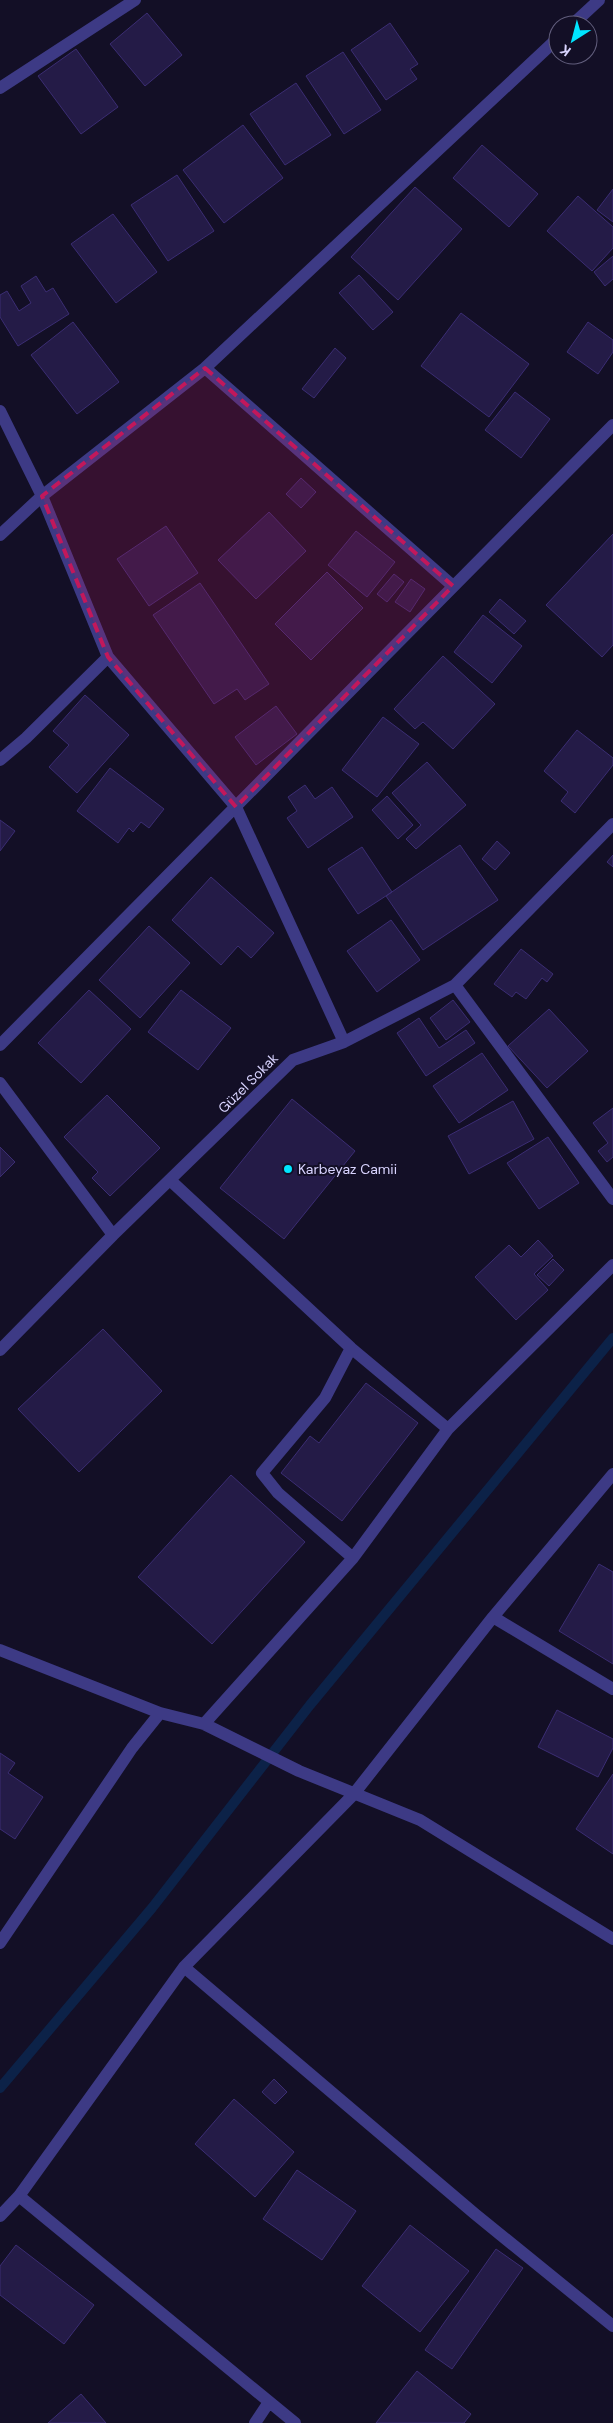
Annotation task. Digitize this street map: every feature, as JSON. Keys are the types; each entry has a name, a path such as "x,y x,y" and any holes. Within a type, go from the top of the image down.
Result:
{"street":[{"path":"0,88 135,0"},
{"path":"583,15 599,0"},
{"path":"0,535 42,496 205,368 548,47"},
{"path":"205,368 453,586"},
{"path":"0,410 42,496 108,657 236,807 344,1042"},
{"path":"0,1045 613,425"},
{"path":"0,760 26,738 108,657"},
{"name":"Güzel Sokak","path":"0,1350 113,1235 293,1060 344,1042 455,985 613,824"},
{"path":"455,985 613,1199"},
{"path":"0,1083 113,1235"},
{"path":"170,1181 351,1348 448,1429"},
{"path":"204,1724 353,1558 448,1429 613,1265"},
{"path":"351,1348 325,1398 262,1472 278,1493 353,1558"},
{"path":"0,2216 19,2196 184,1967 353,1795 493,1618 613,1474"},
{"path":"493,1618 613,1689"},
{"path":"0,1650 160,1713 204,1724 299,1771 353,1795 420,1820 613,1939"},
{"path":"0,1943 132,1748 160,1713"},
{"path":"184,1967 468,2208 613,2326"},
{"path":"19,2196 295,2423"},
{"path":"255,2423 269,2402"}],"highlighted area":[{"path":"205,368 453,586 236,807 108,657 42,496"}],"building":[{"path":"147,13 182,55 145,86 110,44"},
{"path":"390,23 418,64 410,69 417,79 386,100 351,50"},
{"path":"76,49 118,107 81,134 38,76"},
{"path":"343,52 381,110 344,134 306,76"},
{"path":"296,83 331,135 285,165 250,114"},
{"path":"243,125 283,178 224,223 183,170"},
{"path":"482,145 538,194 509,227 453,178"},
{"path":"177,175 214,231 168,261 131,205"},
{"path":"415,187 462,229 398,300 351,257"},
{"path":"613,189 613,222 597,210"},
{"path":"578,196 613,227 613,248 592,271 547,231"},
{"path":"113,214 157,272 116,303 71,244"},
{"path":"613,256 613,279 605,286 594,272"},
{"path":"359,275 393,312 373,330 339,293"},
{"path":"36,276 46,292 53,288 69,314 18,346 0,317 0,295 7,291 19,311 31,303 21,286"},
{"path":"461,313 529,364 489,417 421,366"},
{"path":"73,322 119,382 77,414 31,355"},
{"path":"588,322 613,340 613,352 598,374 567,352"},
{"path":"335,348 346,358 314,398 302,389"},
{"path":"515,392 550,419 521,458 485,430"},
{"path":"301,478 316,492 301,508 286,494"},
{"path":"269,512 306,551 256,599 218,560"},
{"path":"166,526 198,573 149,606 117,559"},
{"path":"356,531 395,562 367,597 328,565"},
{"path":"613,534 613,645 602,657 546,605"},
{"path":"327,572 363,608 311,660 275,624"},
{"path":"394,574 404,582 387,602 377,594"},
{"path":"411,579 425,589 410,612 395,602"},
{"path":"200,583 269,684 245,700 237,689 214,704 153,615"},
{"path":"500,599 526,621 514,634 489,612"},
{"path":"483,615 522,646 492,683 454,652"},
{"path":"443,656 495,704 453,749 423,722 415,729 394,709"},
{"path":"85,695 129,735 77,793 49,767 69,745 53,731"},
{"path":"276,706 297,734 256,765 235,737"},
{"path":"383,717 419,744 377,797 342,770"},
{"path":"577,730 613,758 613,765 575,813 561,801 568,792 544,771"},
{"path":"427,762 466,805 416,849 406,839 421,825 392,793"},
{"path":"110,768 164,809 149,828 141,822 133,832 129,828 118,843 77,811"},
{"path":"305,785 315,799 332,787 353,817 308,848 287,818 297,811 288,797"},
{"path":"387,796 413,825 398,839 372,810"},
{"path":"0,820 15,831 0,851"},
{"path":"497,841 510,853 495,870 482,859"},
{"path":"460,845 498,900 423,950 386,896"},
{"path":"362,847 392,892 358,914 328,869"},
{"path":"613,855 613,867 607,862"},
{"path":"211,877 274,933 251,958 238,946 221,965 172,920"},
{"path":"391,920 420,960 377,992 347,951"},
{"path":"149,926 190,963 140,1018 99,980"},
{"path":"521,949 553,974 547,982 542,978 526,999 516,992 512,997 494,984"},
{"path":"89,990 131,1029 81,1083 38,1043"},
{"path":"181,990 231,1028 198,1070 148,1032"},
{"path":"453,1000 470,1022 446,1040 430,1018"},
{"path":"549,1009 588,1051 547,1088 508,1046"},
{"path":"419,1018 439,1048 466,1030 475,1043 426,1076 397,1033"},
{"path":"482,1053 508,1090 459,1123 433,1086"},
{"path":"107,1095 160,1148 110,1196 92,1178 98,1172 64,1137"},
{"name":"Karbeyaz Camii","path":"292,1099 355,1151 284,1239 220,1188"},
{"path":"513,1101 534,1139 469,1174 448,1136"},
{"path":"613,1108 613,1157 607,1162 598,1151 608,1143 593,1123"},
{"path":"548,1137 579,1183 539,1209 507,1163"},
{"path":"0,1147 15,1162 0,1177"},
{"path":"538,1240 553,1256 534,1274 548,1290 516,1320 475,1277 509,1245 521,1257"},
{"path":"553,1259 564,1270 549,1286 537,1275"},
{"path":"103,1329 162,1391 79,1472 18,1409"},
{"path":"366,1383 418,1423 342,1521 281,1473 310,1436 319,1443"},
{"path":"231,1475 305,1542 212,1644 138,1577"},
{"path":"599,1564 613,1572 613,1664 559,1631"},
{"path":"557,1710 613,1739 613,1748 598,1777 538,1747"},
{"path":"0,1753 15,1763 8,1773 43,1797 15,1839 0,1829"},
{"path":"613,1774 613,1854 576,1829"},
{"path":"274,2079 287,2092 275,2104 262,2092"},
{"path":"234,2099 294,2152 255,2197 195,2144"},
{"path":"297,2170 356,2211 322,2260 263,2219"},
{"path":"410,2225 469,2271 420,2332 362,2286"},
{"path":"16,2245 94,2305 64,2344 0,2295 0,2266"},
{"path":"496,2249 523,2268 452,2369 425,2350"},
{"path":"417,2371 471,2414 464,2423 376,2423"},
{"path":"81,2394 106,2423 48,2423"}],"waterway":[{"path":"0,2088 152,1908 310,1705 613,1338"}],"place":[{"name":"Karbeyaz Camii","path":"288,1169"}]}
